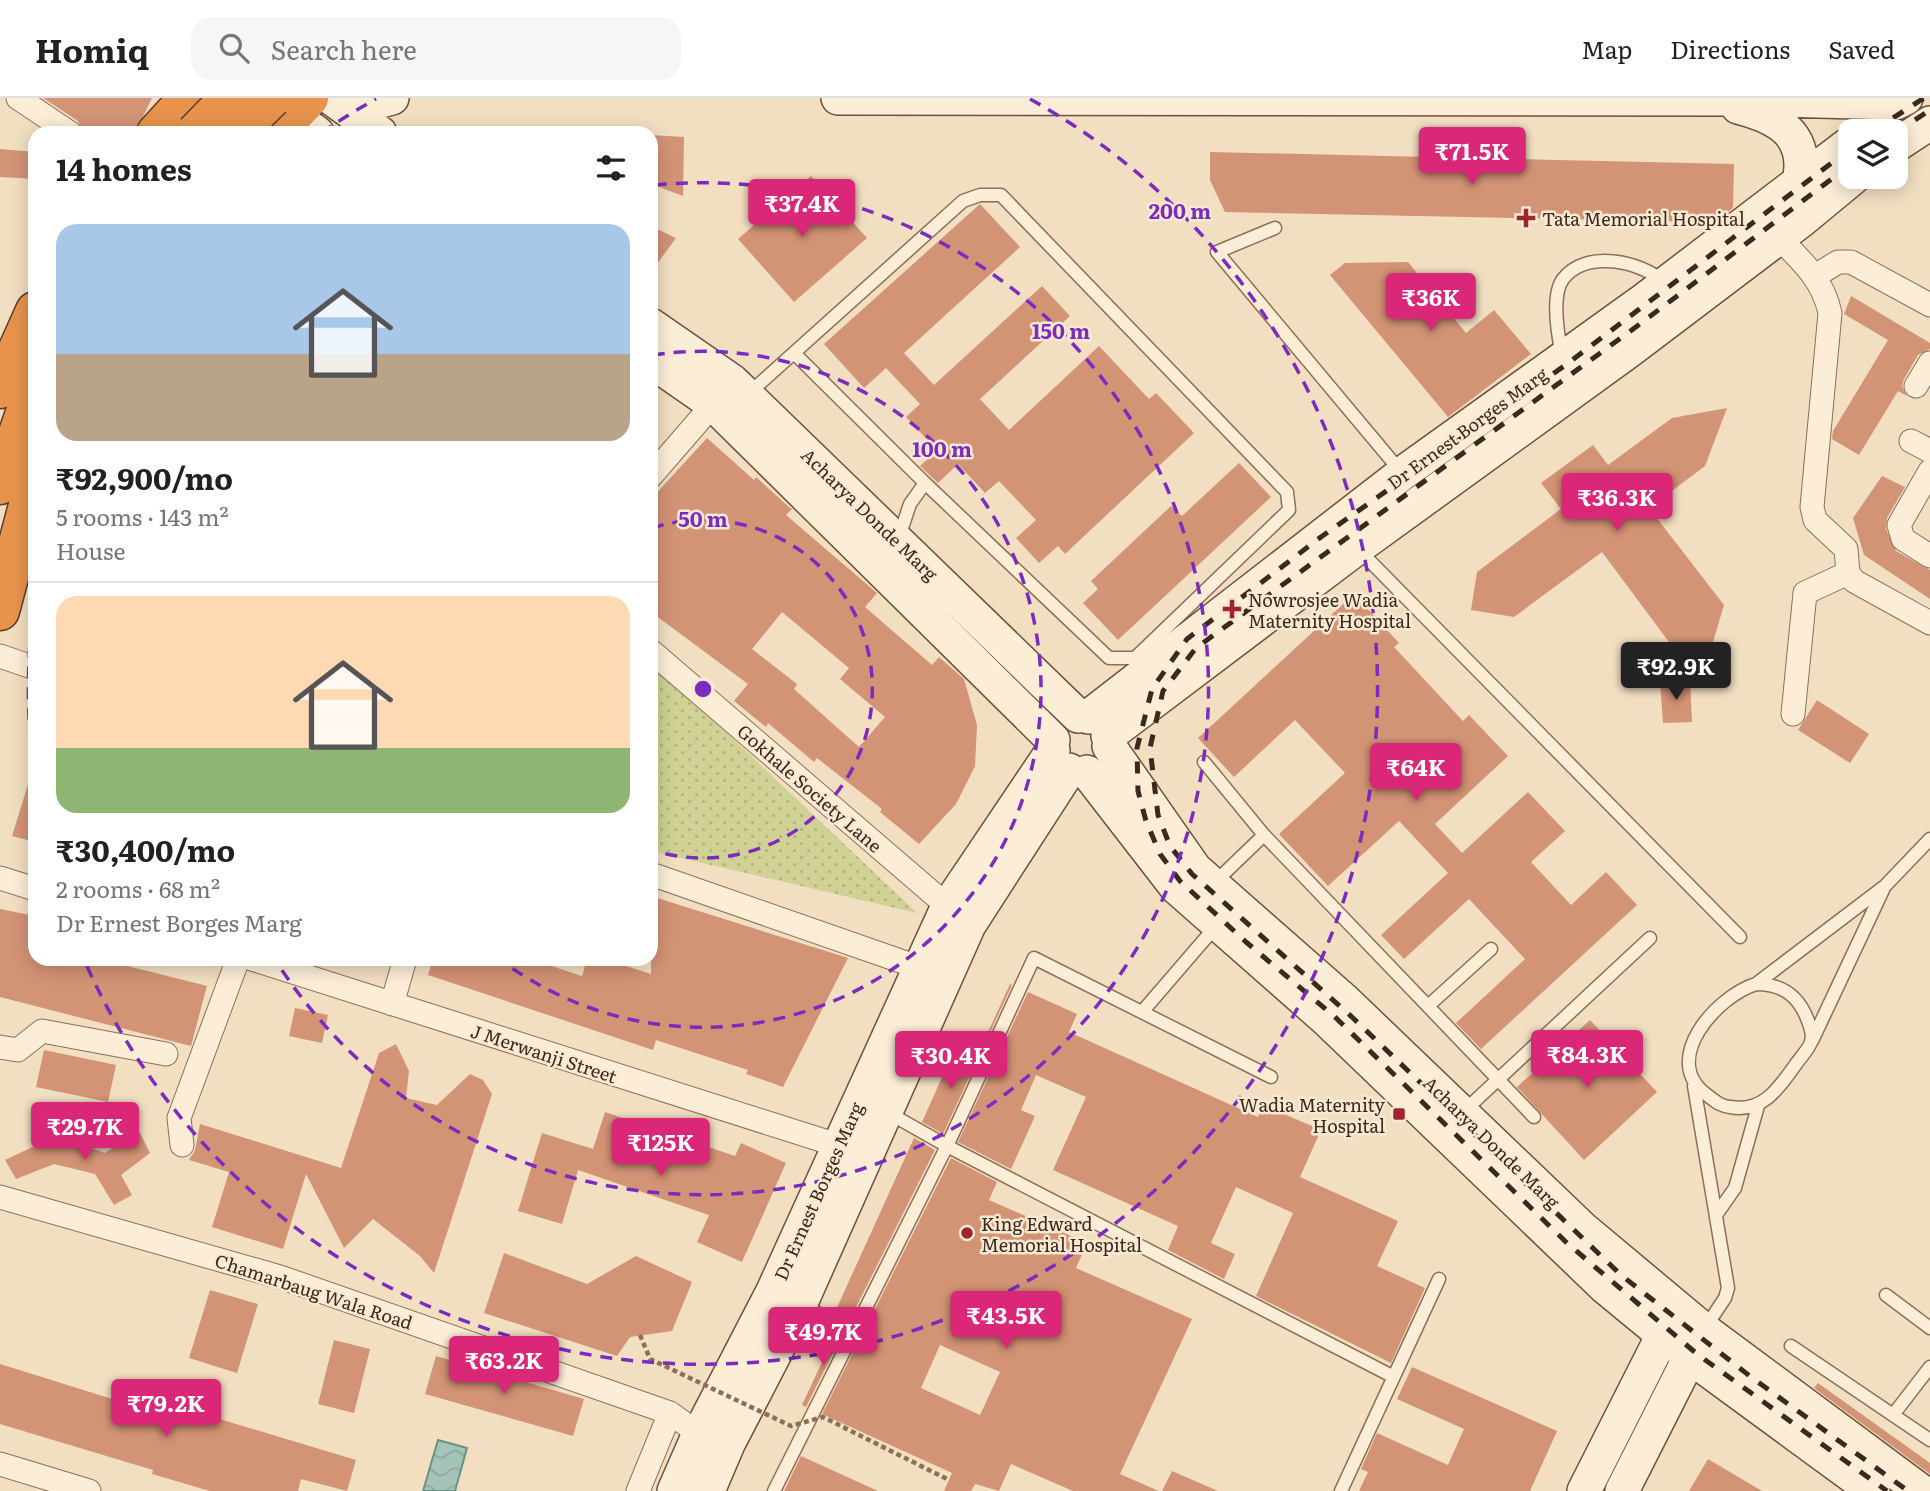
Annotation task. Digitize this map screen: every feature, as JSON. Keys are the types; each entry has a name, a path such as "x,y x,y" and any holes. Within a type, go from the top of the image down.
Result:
{"highway":[{"path":"162,126 188,98"},
{"path":"195,98 227,126"},
{"path":"202,126 229,98"},
{"path":"254,126 289,113"},
{"path":"0,389 28,327"},
{"path":"0,485 28,404"},
{"path":"0,612 24,564 28,533"}],"main road":[{"path":"340,104 392,98"},
{"path":"838,98 1689,98 1901,101 1914,133"},
{"path":"1708,99 1748,109 1789,129 1800,159 1791,229"},
{"path":"1797,99 1833,125 1838,134"},
{"name":"Dr Ernest Borges Marg","path":"1885,119 1901,101"},
{"path":"340,104 370,126"},
{"name":"Dr Ernest Borges Marg","path":"1096,729 1403,473 1797,186 1838,164"},
{"name":"Dr Ernest Borges Marg","path":"1096,729 1357,548 1791,229 1838,173"},
{"name":"Acharya Donde Marg","path":"658,331 898,541 1096,729 1194,880 1218,924 1379,1052 1462,1113 1582,1228 1670,1322 1697,1344 1863,1472 1921,1487"},
{"name":"Acharya Donde Marg","path":"658,363 731,394 1065,758 1379,1052 1594,1278 1670,1322"},
{"path":"1466,428 1486,454"},
{"path":"1061,724 1096,729 1103,763 1065,758 1061,724"},
{"name":"Dr Ernest Borges Marg","path":"674,1491 714,1439 787,1298 881,1100 959,916 1065,758"},
{"name":"Dr Ernest Borges Marg","path":"787,1298 837,1145 881,1100"},
{"path":"1584,1491 1670,1322"},
{"path":"1622,1491 1697,1344"},
{"name":"Dr Ernest Borges Marg","path":"708,1491 714,1439"}],"street":[{"path":"18,98 60,126"},
{"path":"1791,229 1826,295 1830,313 1812,508 1815,520 1846,549 1848,573 1854,581 1930,623"},
{"path":"1815,276 1838,262 1851,262 1930,305"},
{"path":"1916,386 1930,363"},
{"path":"658,469 731,394"},
{"path":"1930,471 1899,525 1903,539 1930,556"},
{"path":"1793,714 1805,593 1848,573"},
{"path":"0,656 28,666"},
{"name":"Gokhale Society Lane","path":"658,657 959,916"},
{"path":"658,876 933,972"},
{"path":"0,878 28,887"},
{"path":"182,1145 179,1118 235,966"},
{"name":"J Merwanji Street","path":"274,966 837,1145"},
{"path":"392,1004 403,966"},
{"path":"0,1047 18,1050 42,1031 166,1054"},
{"name":"Chamarbaug Wala Road","path":"0,1197 281,1277 670,1413 714,1439"},
{"path":"638,1491 670,1413"},
{"path":"0,1464 39,1483 89,1491"}],"lane":[{"path":"731,394 794,353 963,201 980,195 1001,195 1287,492 1289,510 1135,658 1109,658 925,483 794,353"},
{"path":"1275,228 1217,252 1403,473"},
{"path":"1563,358 1557,306 1562,280 1576,267 1598,262 1627,263 1666,284"},
{"path":"898,541 910,504 925,483"},
{"path":"1357,548 1740,937"},
{"path":"1204,762 1264,835 1534,1116"},
{"path":"1194,880 1264,835"},
{"path":"1756,984 1885,886 1930,839"},
{"path":"1694,1086 1721,1106 1744,1110 1758,1106 1775,1093 1811,1041 1885,886"},
{"path":"1142,1012 1218,924"},
{"path":"1462,1113 1650,938"},
{"path":"1428,1006 1491,949"},
{"path":"774,1491 947,1146 1034,958 1272,1077"},
{"path":"1697,1344 1725,1298 1728,1288 1694,1086 1687,1065 1694,1038 1744,988 1756,984 1770,984 1798,999 1810,1028 1811,1041"},
{"path":"881,1100 947,1146 1392,1376"},
{"path":"1716,1215 1735,1188 1758,1106"},
{"path":"1341,1491 1439,1279"},
{"path":"1886,1295 1930,1328"},
{"path":"787,1298 854,1331"},
{"path":"1791,1346 1930,1440"},
{"path":"1893,1415 1930,1367"}],"path":[{"path":"640,1335 650,1359 791,1426 823,1417 949,1480"}],"green space":[{"path":"658,668 917,913 658,853"}],"water":[{"path":"438,1440 467,1448 455,1491 423,1491"}],"building":[{"path":"43,98 152,98 138,126 80,126 78,121"},
{"path":"658,135 684,137 683,196 658,187"},
{"path":"0,149 28,151 28,179 0,177"},
{"path":"1210,152 1734,164 1733,208 1715,222 1225,212 1210,180"},
{"path":"811,176 867,238 794,302 738,239"},
{"path":"980,204 1020,247 904,353 934,385 1042,286 1070,316 980,399 1009,430 1099,346 1149,399 1156,393 1194,433 1065,554 1058,546 1039,563 1016,538 1036,520 999,481 985,493 958,464 938,483 920,466 937,450 906,417 920,404 886,368 864,388 824,344"},
{"path":"658,229 676,238 658,262"},
{"path":"1408,262 1466,333 1494,310 1531,354 1448,417 1330,275 1345,263"},
{"path":"1851,296 1930,343 1930,349 1918,355 1904,379 1902,386 1907,396 1898,391 1859,455 1832,439 1833,431 1888,340 1844,314"},
{"path":"1727,408 1705,466 1649,508 1724,605 1713,642 1669,642 1602,552 1514,617 1471,610 1477,572 1561,509 1541,483 1593,445 1608,465 1672,418"},
{"path":"707,438 754,480 756,477 792,509 786,515 877,593 865,607 932,665 939,657 964,679 977,725 975,766 956,804 919,844 880,812 882,809 817,758 814,762 768,723 766,727 734,701 748,684 658,617 658,491","holes":["782,612 849,668 840,679 885,717 859,747 794,689 797,684 752,649"]},
{"path":"1239,463 1271,497 1118,640 1083,603 1098,589 1091,581 1171,506 1182,516"},
{"path":"1882,476 1905,487 1887,518 1886,529 1896,551 1930,570 1930,599 1864,555 1853,518"},
{"path":"1354,594 1399,643 1394,647 1463,721 1469,715 1508,756 1435,824 1462,853 1528,792 1565,831 1531,862 1571,905 1606,872 1637,905 1481,1049 1456,1023 1525,959 1469,899 1404,959 1381,935 1448,873 1399,821 1328,886 1279,834 1345,773 1295,720 1234,777 1198,738"},
{"path":"1690,680 1692,722 1663,723 1660,682"},
{"path":"1817,700 1869,734 1850,763 1798,730"},
{"path":"28,785 28,840 12,836"},
{"path":"658,898 848,958 783,1087 746,1074 748,1070 656,1040 653,1050 428,975 431,966 551,966 582,976 585,966 626,966 651,974 651,966 658,966"},
{"path":"0,909 28,915 28,966 128,966 207,986 191,1046 0,997"},
{"path":"1010,984 1012,985 943,1134 922,1122 948,1064 969,1074"},
{"path":"1028,992 1077,1014 1069,1032 1258,1117 1263,1105 1321,1130 1300,1177 1398,1221 1377,1266 1425,1288 1391,1363 1256,1296 1293,1213 1236,1187 1211,1243 1235,1254 1224,1279 1168,1250 1178,1226 1053,1170 1086,1097 1036,1075 1021,1110 1035,1116 1011,1169 958,1142"},
{"path":"295,1008 328,1015 322,1043 289,1036"},
{"path":"1590,1020 1657,1092 1584,1160 1517,1087"},
{"path":"396,1044 409,1071 406,1098 437,1105 470,1074 483,1080 492,1094 434,1273 420,1256 373,1219 344,1248 306,1174 283,1249 212,1227 229,1172 189,1160 195,1150 200,1124 341,1168 379,1053"},
{"path":"44,1050 116,1065 108,1102 36,1087"},
{"path":"605,1112 735,1156 741,1143 786,1163 742,1262 697,1242 709,1215 578,1170 562,1224 518,1211 542,1133 593,1149"},
{"path":"139,1131 150,1153 121,1175 132,1195 114,1205 95,1174 54,1164 16,1179 5,1160 41,1143 68,1140 105,1153"},
{"path":"914,1138 935,1150 850,1319 835,1312"},
{"path":"951,1158 997,1182 989,1200 1087,1243 1076,1268 1192,1319 1120,1474 1159,1491 1073,1491 1011,1464 999,1491 975,1484 971,1491 944,1491 952,1473 822,1414","holes":["940,1345 1000,1372 980,1415 921,1388"]},
{"path":"504,1253 587,1284 636,1256 692,1282 672,1331 630,1337 617,1356 484,1313"},
{"path":"210,1290 258,1304 237,1373 189,1358"},
{"path":"836,1332 842,1335 806,1407 802,1405"},
{"path":"334,1340 370,1349 354,1413 318,1404"},
{"path":"436,1356 584,1399 573,1436 425,1394"},
{"path":"0,1364 170,1417 173,1405 356,1460 347,1491 301,1479 298,1491 210,1491 152,1474 153,1470 0,1424"},
{"path":"1412,1367 1557,1431 1530,1491 1359,1491 1368,1472 1361,1469 1377,1433 1448,1465 1464,1429 1397,1399"},
{"path":"1818,1383 1930,1463 1930,1474 1814,1388"},
{"path":"801,1456 878,1491 784,1491"},
{"path":"1708,1459 1762,1491 1689,1491"},
{"path":"1172,1471 1218,1491 1162,1491"}],"railway":[{"path":"1892,119 1924,98"},
{"path":"1908,124 1930,110"},
{"path":"1838,158 1567,364 1321,537 1187,639 1152,689 1137,748 1138,791 1146,821 1160,854 1180,881 1246,942 1335,1017 1567,1243 1697,1354 1887,1491"},
{"path":"1838,174 1640,324 1196,648 1163,691 1150,748 1158,815 1170,846 1192,874 1353,1018 1621,1275 1751,1377 1908,1491"}],"place":[{"name":"Tata Memorial Hospital","path":"1526,218"},
{"name":"Nowrosjee Wadia Maternity Hospital","path":"1232,609"},
{"name":"Wadia Maternity Hospital","path":"1399,1114"},
{"name":"King Edward Memorial Hospital","path":"967,1233"}]}
